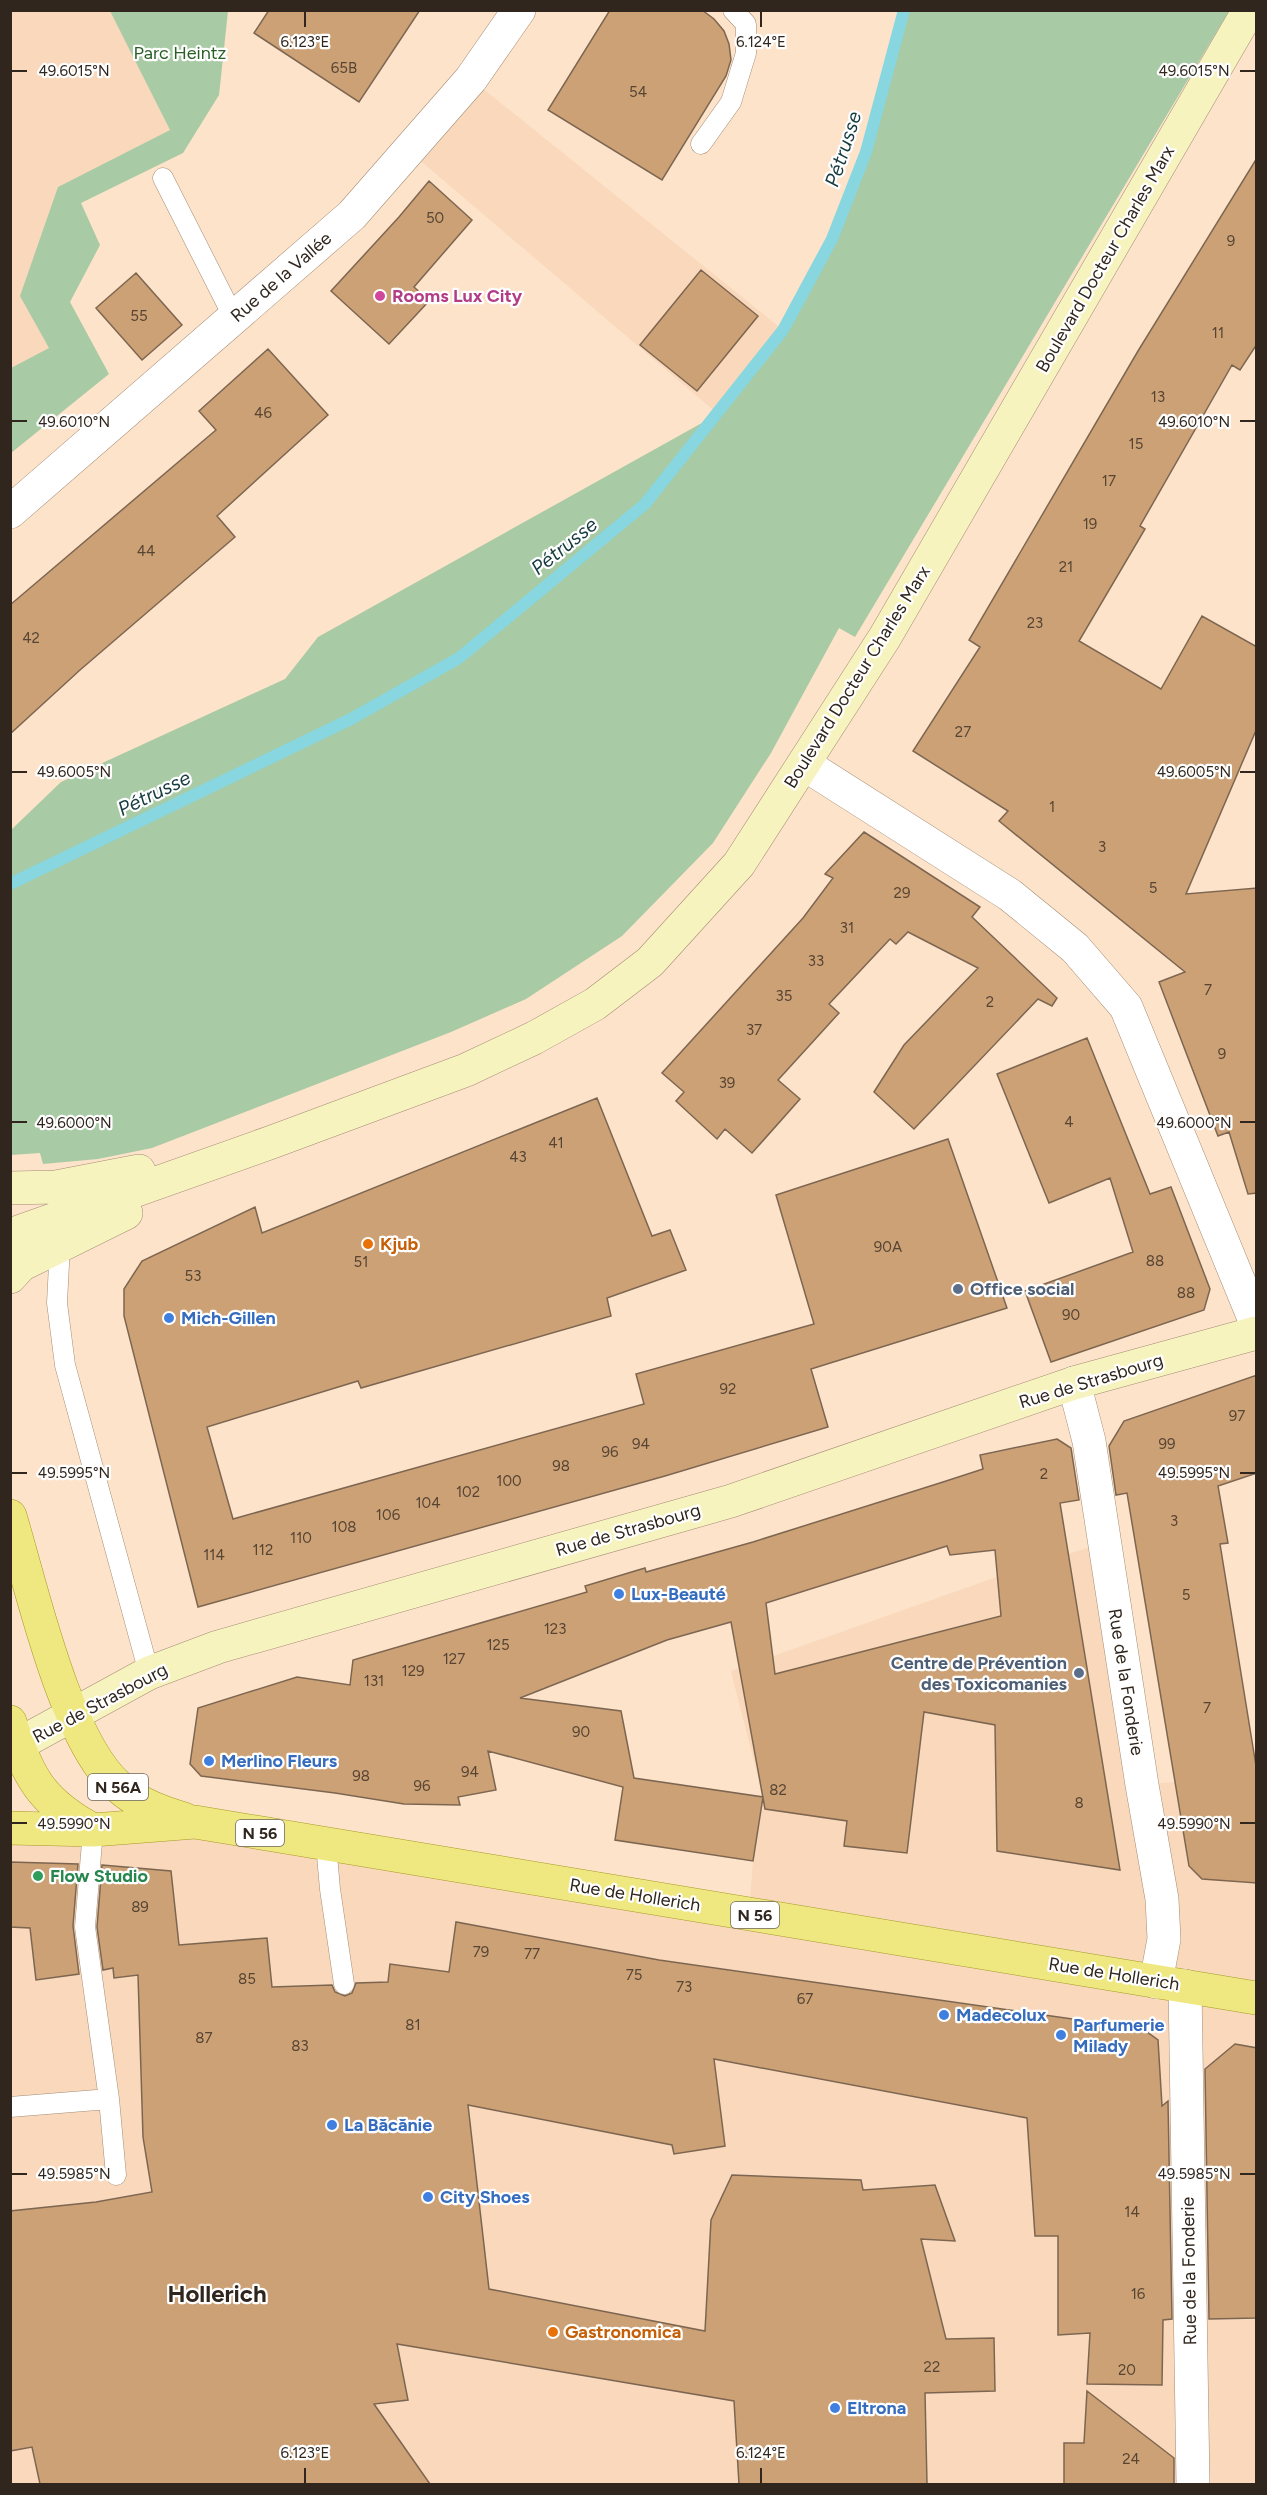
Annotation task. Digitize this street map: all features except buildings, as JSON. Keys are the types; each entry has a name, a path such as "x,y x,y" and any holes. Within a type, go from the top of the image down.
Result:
{"main road":[{"name":"Boulevard Docteur Charles Marx","path":"10,1235 466,1070 534,1038 595,1004 650,962 739,864 885,637 1250,10"},
{"name":"Boulevard Docteur Charles Marx","path":"10,1188 56,1187 94,1181 272,1142"},
{"name":"Boulevard Docteur Charles Marx","path":"10,1277 21,1265 272,1142"},
{"name":"Rue de Strasbourg","path":"13,1739 74,1715 149,1673 218,1647 731,1501 1074,1383 1257,1333"},
{"name":"N 56A","path":"10,1516 54,1663 91,1754 118,1787 154,1810 195,1822"},
{"name":"N 56A","path":"13,1739 29,1773 45,1797 67,1816 93,1830"},
{"name":"Rue de Hollerich","path":"10,1828 93,1830 195,1822 1257,1998"}],"street":[{"name":"Rue de la Vallée","path":"10,512 352,215 471,79 519,10"},
{"path":"804,764 1010,895 1075,948 1126,1007 1257,1323"},
{"name":"Rue de la Fonderie","path":"1074,1383 1089,1441 1142,1785 1162,1899 1164,1939 1171,1984 1193,2484"}],"lane":[{"path":"701,144 731,102 746,53 746,24 733,10"},
{"path":"163,177 234,318"},
{"path":"60,1245 57,1303 65,1365 149,1673"},
{"path":"93,1830 85,1927 117,2175"},
{"path":"326,1844 344,1984"},
{"path":"10,2107 109,2099"}],"shaded area":[{"path":"11,11 110,11 170,130 58,187 50,348 11,368"},
{"path":"471,79 783,330 718,414 409,151"},
{"path":"1108,1542 1142,1785 1256,1774 1256,2484 11,2484 11,1828 175,1824 749,1913 753,1861 763,1797 731,1671 1031,1565"}],"green space":[{"name":"Parc Heintz","path":"110,11 228,11 219,95 183,153 81,203 100,245 70,302 109,374 11,453 11,368 49,348 20,296 58,187 170,130"},
{"path":"904,11 1229,11 855,637 839,628 771,753 713,843 622,936 526,999 451,1032 152,1148 98,1159 43,1164 40,1153 11,1155 11,830 61,782 285,679 318,637 718,414 783,330 832,239 866,152"}],"waterway":[{"name":"Pétrusse","path":"10,884 351,719 459,658 645,504 783,330 832,239 866,152 904,10"}],"place":[{"name":"Rooms Lux City","path":"380,296"},
{"name":"Kjub","path":"368,1244"},
{"name":"Office social","path":"958,1289"},
{"name":"Mich-Gillen","path":"169,1318"},
{"name":"Lux-Beauté","path":"619,1594"},
{"name":"Centre de Prévention des Toxicomanies","path":"1079,1673"},
{"name":"Merlino Fleurs","path":"209,1761"},
{"name":"Flow Studio","path":"38,1876"},
{"name":"Madecolux","path":"944,2015"},
{"name":"Parfumerie Milady","path":"1061,2035"},
{"name":"La Băcănie","path":"332,2125"},
{"name":"City Shoes","path":"428,2197"},
{"name":"Gastronomica","path":"553,2332"},
{"name":"Eltrona","path":"835,2408"}],"district":[{"name":"Hollerich","path":"217,2293"}]}
